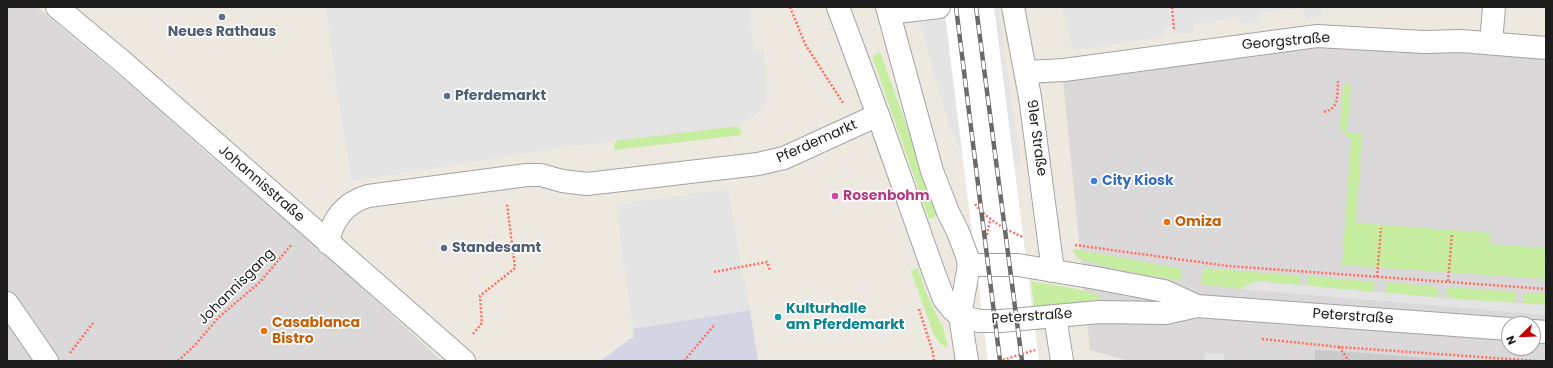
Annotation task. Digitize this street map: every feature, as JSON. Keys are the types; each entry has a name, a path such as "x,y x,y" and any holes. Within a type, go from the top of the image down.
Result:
{"street":[{"name":"Johannisstraße","path":"57,7 123,62 460,358"},
{"path":"838,7 936,279 944,299 960,316"},
{"path":"939,7 888,10 932,171 967,256 969,265 960,316 967,361"},
{"name":"91er Straße","path":"1013,7 1030,97 1052,271"},
{"path":"1491,43 1494,7"},
{"name":"Georgstraße","path":"1026,72 1064,70 1317,36 1424,42 1461,41 1546,48"},
{"name":"Pferdemarkt","path":"328,243 332,228 339,214 352,202 375,194 504,177 533,175 587,184 758,164 784,158 878,115"},
{"name":"Peterstraße","path":"969,265 1018,265 1164,291 1197,306"},
{"path":"7,303 47,361"},
{"name":"Peterstraße","path":"960,316 979,320 1001,321 1099,312 1166,312 1197,306 1501,328"},
{"path":"1055,316 1060,352"}],"path":[{"path":"790,7 805,44 841,99 855,125"},
{"path":"1324,112 1331,110 1336,105 1338,81"},
{"path":"460,358 482,323 480,296 515,268 504,177"},
{"path":"990,220 1006,230 1024,237 1228,266 1546,289"},
{"name":"Johannisgang","path":"178,361 218,318 260,282 307,224"},
{"path":"1377,276 1381,228"},
{"path":"1448,281 1452,234"},
{"path":"714,272 767,262 770,270"},
{"path":"69,355 93,324"},
{"path":"684,361 715,324"},
{"path":"1255,338 1339,347 1537,361"},
{"path":"1339,347 1349,361"},
{"path":"999,361 1060,352"},
{"path":"1462,356 1462,361"}],"shaded area":[{"path":"7,7 37,7 154,105 202,149 305,235 442,361 7,361"},
{"path":"326,7 749,7 754,52 764,50 767,99 759,112 738,126 563,147 352,181 337,89"},
{"path":"915,7 998,7 1021,164 969,171 948,123"},
{"path":"1063,7 1303,7 1258,14 1259,21 1240,24 1239,17 1193,24 1194,32 1172,35 1171,27 1164,28 1165,37 1072,50 1069,30 1066,31"},
{"path":"1303,7 1323,7 1324,15 1306,20"},
{"path":"1317,36 1546,48 1546,361 1129,361 1090,350 1063,80"},
{"path":"728,189 743,279 745,278 750,310 633,329 616,205"},
{"path":"1255,281 1442,298 1546,305 1546,315 1240,289"},
{"path":"750,310 758,361 600,361 630,339 634,338 633,329"},
{"path":"1315,350 1364,353 1465,361 1315,361"},
{"path":"1205,353 1224,354 1224,361 1204,361"}],"green space":[{"path":"880,52 939,215 929,219 872,56"},
{"path":"1343,84 1351,85 1347,133 1362,134 1356,223 1491,233 1490,244 1546,248 1546,279 1342,265 1351,140 1340,128"},
{"path":"738,126 742,135 614,150 614,144 617,140"},
{"path":"1074,249 1182,269 1180,281 1120,270 1079,259 1073,252"},
{"path":"918,268 927,295 944,330 948,348 941,344 934,335 911,271"},
{"path":"1203,268 1301,276 1300,285 1255,281 1240,289 1201,284"},
{"path":"1308,276 1374,282 1374,292 1308,286"},
{"path":"1031,281 1077,289 1098,295 1099,300 1095,303 1056,304 1034,307"},
{"path":"1387,282 1438,287 1437,297 1386,293"},
{"path":"1447,287 1516,292 1515,303 1446,298"},
{"path":"1523,293 1546,294 1546,305 1523,303"}],"pier":[{"path":"944,7 994,7 1039,361 988,361"}],"railway":[{"path":"956,7 1000,361"},
{"path":"976,7 1022,361"}],"place":[{"name":"Neues Rathaus","path":"222,17"},
{"name":"Pferdemarkt","path":"447,96"},
{"name":"City Kiosk","path":"1094,181"},
{"name":"Rosenbohm","path":"835,196"},
{"name":"Omiza","path":"1167,222"},
{"name":"Standesamt","path":"444,248"},
{"name":"Kulturhalle am Pferdemarkt","path":"778,317"},
{"name":"Casablanca Bistro","path":"264,331"}]}
